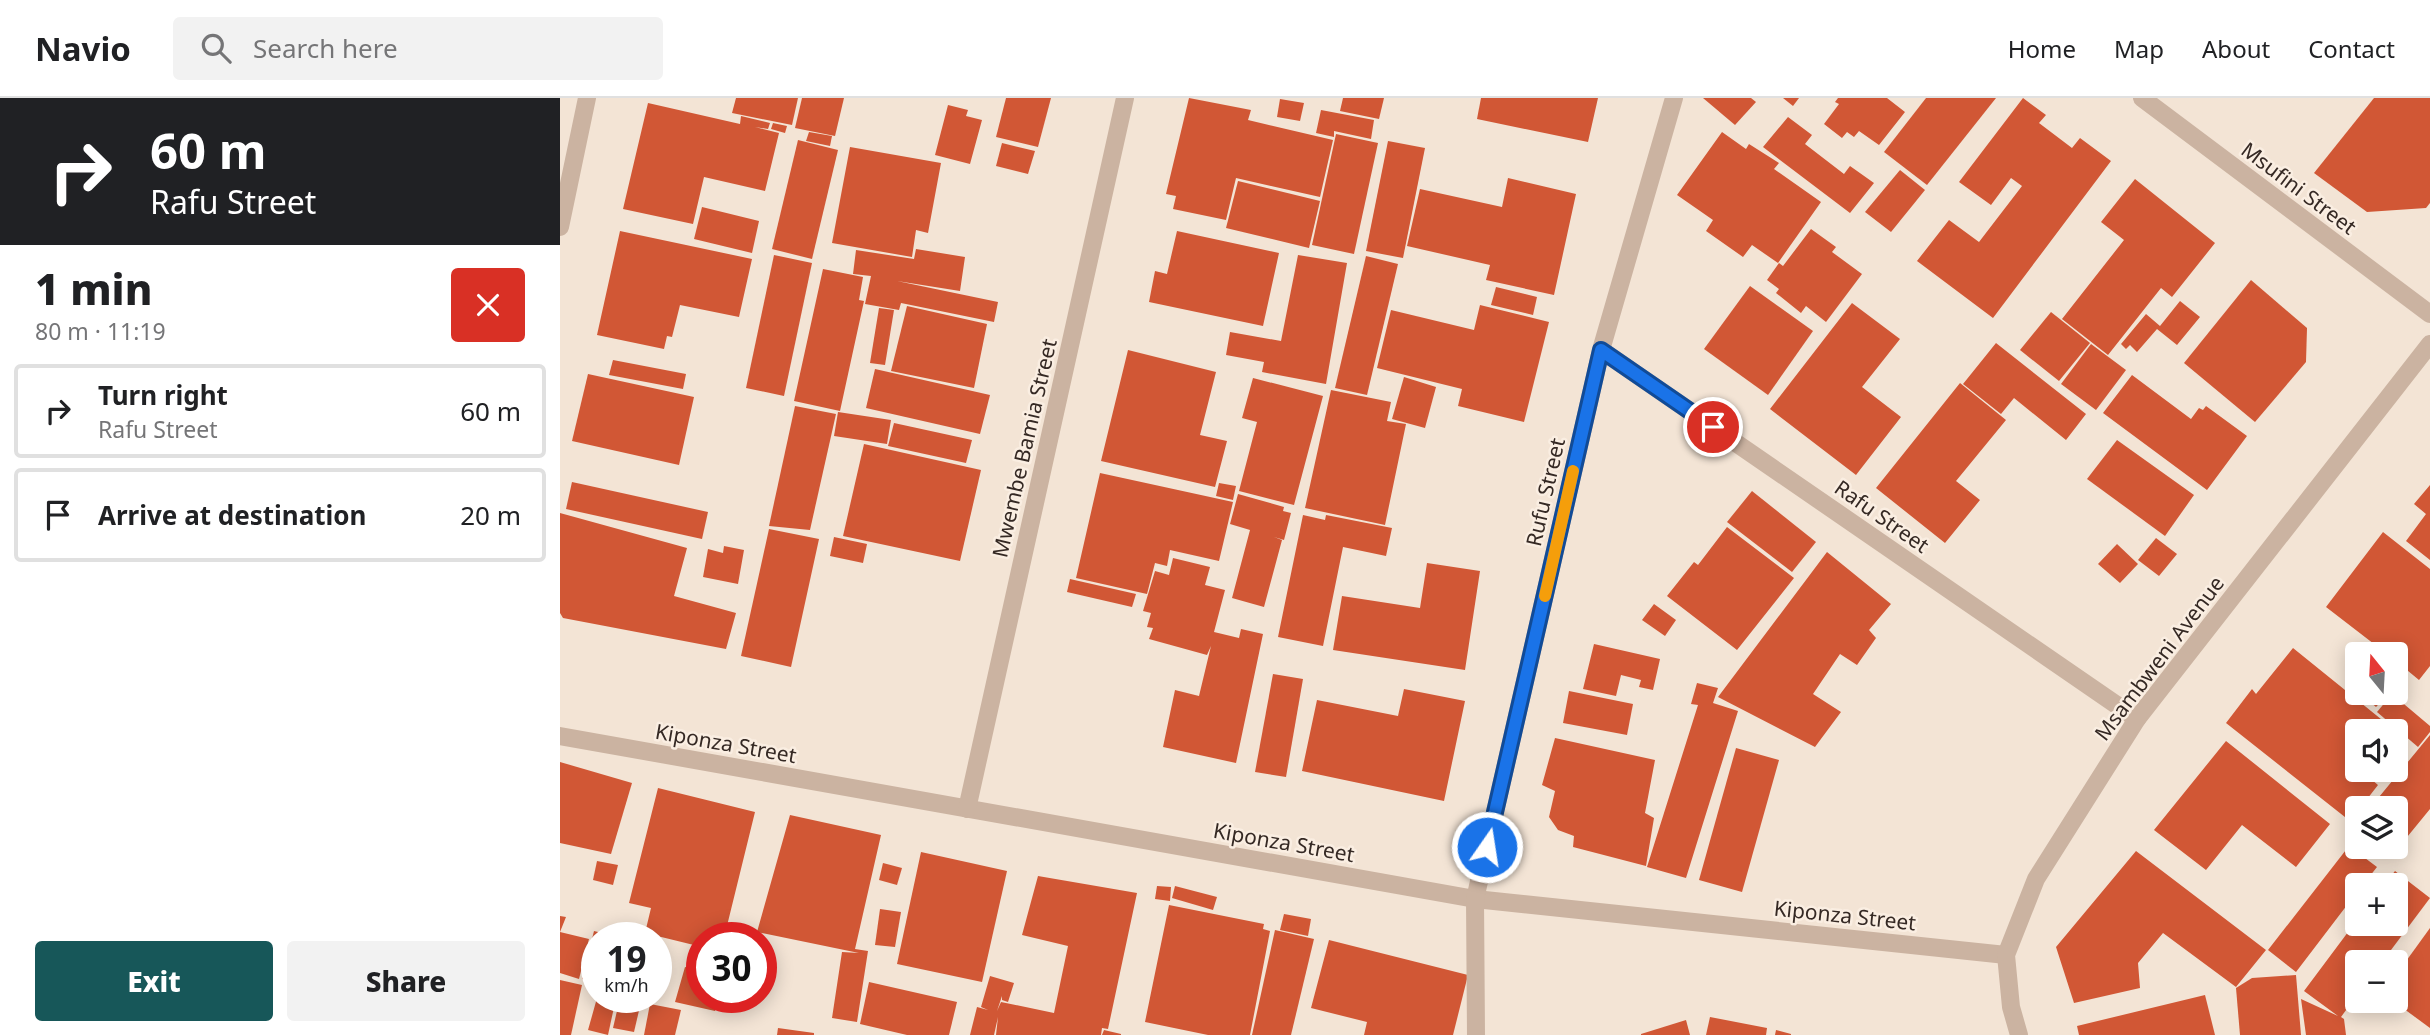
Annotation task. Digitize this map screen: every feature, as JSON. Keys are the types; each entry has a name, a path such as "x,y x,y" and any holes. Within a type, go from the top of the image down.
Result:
{"street":[{"path":"560,227 587,98"},
{"name":"Mwembe Bamia Street","path":"967,808 1125,98"},
{"name":"Rufu Street","path":"1476,1035 1475,899 1601,350 1674,98"},
{"name":"Msufini Street","path":"2142,98 2430,314"},
{"name":"Msambweni Avenue","path":"2019,1035 2011,1007 2006,955 2036,879 2137,719 2430,344"},
{"name":"Rafu Street","path":"1601,350 2137,719"},
{"name":"Kiponza Street","path":"560,736 1475,899 2006,955"}],"building":[{"path":"736,98 798,98 792,125 732,113"},
{"path":"802,98 844,98 835,136 795,128"},
{"path":"1006,98 1051,98 1038,147 996,137"},
{"path":"1189,98 1251,110 1248,120 1333,140 1320,197 1236,178 1226,220 1173,209 1176,196 1166,194"},
{"path":"1343,98 1384,98 1379,119 1340,111"},
{"path":"1481,98 1598,98 1588,142 1477,119"},
{"path":"1703,98 1751,98 1756,102 1735,125"},
{"path":"1783,98 1799,98 1793,106"},
{"path":"1838,98 1887,98 1905,112 1879,145 1859,131 1854,137 1847,132 1842,138 1824,124 1839,104 1835,102"},
{"path":"1926,98 1996,98 1927,185 1884,152"},
{"path":"2023,98 2046,115 2039,123 2072,148 2080,138 2111,161 1993,318 1917,261 1949,220 1979,242 2022,186 2011,178 1991,205 1959,182"},
{"path":"2374,98 2430,98 2430,203 2426,208 2367,212 2314,173"},
{"path":"1280,99 1304,103 1300,121 1277,117"},
{"path":"648,103 740,124 741,116 770,123 768,129 755,127 779,133 765,191 704,177 693,224 623,209"},
{"path":"948,105 968,110 966,116 982,120 970,164 935,155"},
{"path":"1321,110 1374,120 1371,139 1334,131 1334,137 1316,133"},
{"path":"1788,117 1812,135 1805,144 1844,174 1850,166 1874,183 1850,213 1763,147"},
{"path":"773,123 787,126 785,133 771,129"},
{"path":"809,132 832,136 830,146 806,141"},
{"path":"1722,132 1746,149 1749,144 1779,163 1774,169 1821,202 1778,263 1752,245 1743,257 1706,231 1713,220 1677,195"},
{"path":"1336,134 1378,143 1354,254 1312,245"},
{"path":"798,140 838,150 812,259 772,249"},
{"path":"1388,141 1425,148 1403,258 1366,251"},
{"path":"1002,143 1035,151 1028,174 996,166"},
{"path":"850,147 941,163 928,233 916,230 912,257 832,243"},
{"path":"1900,170 1925,190 1891,232 1865,212"},
{"path":"1508,178 1576,194 1554,295 1486,280 1490,265 1407,246 1420,189 1502,207"},
{"path":"2135,179 2215,243 2172,297 2161,288 2108,355 2062,319 2124,240 2101,222"},
{"path":"1238,181 1320,201 1309,248 1226,228"},
{"path":"702,207 759,221 752,253 694,239"},
{"path":"1811,229 1836,247 1832,252 1862,274 1826,322 1806,306 1801,313 1776,293 1779,289 1767,280 1779,263 1783,266"},
{"path":"620,231 752,259 739,317 680,305 672,337 667,336 664,349 597,335"},
{"path":"1177,231 1279,253 1263,326 1149,302 1155,271 1167,274"},
{"path":"916,249 965,257 960,291 897,281 998,302 994,322 901,303 899,310 865,304 871,276 853,274 856,250 914,259"},
{"path":"774,255 812,263 784,396 746,388"},
{"path":"1298,255 1347,263 1326,384 1262,372 1264,362 1226,355 1230,332 1281,341"},
{"path":"1366,256 1398,264 1367,395 1335,388"},
{"path":"823,269 863,277 859,300 864,301 840,411 794,401"},
{"path":"2251,280 2307,328 2306,362 2255,422 2184,363"},
{"path":"1750,286 1813,331 1768,395 1704,349"},
{"path":"1496,287 1537,297 1533,315 1491,305"},
{"path":"2180,301 2200,317 2177,345 2157,329 2137,352 2130,345 2126,349 2121,344 2146,314 2160,326"},
{"path":"1852,303 1900,339 1862,387 1901,417 1856,475 1770,409"},
{"path":"1480,305 1549,322 1524,422 1458,406 1462,389 1377,368 1391,310 1474,330"},
{"path":"907,306 987,324 974,388 891,371"},
{"path":"879,308 894,310 885,365 870,363"},
{"path":"2051,312 2090,343 2059,381 2020,350"},
{"path":"1996,343 2086,414 2066,440 2014,398 2001,414 1963,384"},
{"path":"2091,344 2126,370 2096,410 2061,384"},
{"path":"1128,350 1216,372 1200,435 1227,441 1215,487 1101,461"},
{"path":"613,360 686,374 683,389 609,375"},
{"path":"875,369 990,395 980,434 866,408"},
{"path":"588,374 694,397 679,465 572,441"},
{"path":"2132,375 2191,419 2199,408 2203,410 2206,406 2247,436 2207,490 2103,413"},
{"path":"1404,377 1436,387 1425,428 1392,419"},
{"path":"1253,378 1323,396 1294,505 1239,491 1257,422 1242,418"},
{"path":"1960,383 2006,420 1956,481 1980,500 1945,543 1876,488"},
{"path":"1331,390 1391,402 1387,421 1406,424 1385,525 1305,508"},
{"path":"795,406 836,414 810,530 769,526"},
{"path":"838,412 891,420 887,444 834,436"},
{"path":"894,423 972,440 966,463 888,446"},
{"path":"2117,440 2194,495 2165,536 2087,479"},
{"path":"864,444 981,470 960,561 843,536"},
{"path":"1100,473 1233,502 1219,561 1170,550 1167,566 1155,563 1147,594 1076,578"},
{"path":"572,482 708,512 702,539 566,509"},
{"path":"1219,483 1236,486 1233,500 1216,496"},
{"path":"2430,485 2430,560 2406,541 2426,514 2414,504"},
{"path":"1752,491 1816,542 1792,572 1727,522"},
{"path":"1238,494 1284,507 1283,511 1291,513 1284,540 1274,537 1282,540 1264,607 1232,598 1250,530 1230,524"},
{"path":"560,513 687,548 674,596 736,613 726,649 563,618 560,613"},
{"path":"1303,515 1325,520 1326,515 1392,528 1386,556 1343,547 1323,646 1278,637"},
{"path":"1727,527 1794,578 1737,650 1667,596 1694,562 1698,565"},
{"path":"769,529 819,539 791,667 741,656"},
{"path":"2383,532 2430,569 2430,666 2419,680 2408,671 2408,642 2371,642 2326,607"},
{"path":"834,537 867,544 863,563 830,556"},
{"path":"2156,538 2177,554 2159,576 2138,560"},
{"path":"2117,544 2138,564 2120,583 2098,564"},
{"path":"724,546 744,550 738,584 703,577 708,549 723,553"},
{"path":"1827,552 1891,604 1869,630 1876,638 1857,665 1840,654 1813,694 1841,712 1815,747 1718,697"},
{"path":"1173,558 1210,567 1205,585 1225,590 1214,632 1239,638 1241,629 1263,634 1236,763 1163,747 1175,690 1199,696 1211,646 1207,655 1149,639 1153,628 1147,627 1151,613 1143,611 1155,571 1169,575"},
{"path":"1427,563 1480,571 1465,670 1333,650 1342,596 1420,608"},
{"path":"1070,579 1136,594 1132,607 1067,592"},
{"path":"1654,604 1676,620 1665,636 1642,620"},
{"path":"1594,644 1660,659 1653,690 1639,687 1641,680 1621,675 1616,696 1583,689"},
{"path":"2293,648 2345,690 2345,705 2364,705 2381,719 2345,719 2345,782 2374,782 2378,785 2369,796 2345,796 2345,817 2226,723 2252,689 2256,694"},
{"path":"1273,674 1303,679 1286,777 1255,772"},
{"path":"1697,683 1718,688 1713,703 1738,711 1686,878 1647,867 1698,705 1691,704"},
{"path":"1404,689 1465,701 1444,801 1302,771 1317,700 1398,716"},
{"path":"1569,691 1633,704 1627,735 1563,723"},
{"path":"2383,705 2405,705 2430,726 2430,732 2418,747 2408,738 2408,719 2385,719 2377,712"},
{"path":"2430,735 2430,809 2408,836 2408,796 2380,796 2391,782 2408,782 2408,762"},
{"path":"1555,738 1655,760 1645,813 1654,818 1646,866 1573,847 1574,836 1558,830 1549,817 1555,791 1542,785"},
{"path":"2226,741 2330,824 2296,867 2242,825 2206,870 2154,830"},
{"path":"1736,748 1779,760 1742,892 1699,880"},
{"path":"560,762 632,783 611,854 560,843"},
{"path":"658,788 755,812 728,922 686,922 686,943 672,940 672,922 648,922 651,908 629,903"},
{"path":"790,815 881,835 855,949 868,951 857,1022 832,1018 842,952 859,953 777,936 777,922 760,922"},
{"path":"2136,851 2266,950 2236,987 2163,933 2138,963 2140,988 2074,1003 2056,947"},
{"path":"2345,851 2345,859 2366,859 2377,867 2372,873 2345,873 2345,908 2296,972 2268,950"},
{"path":"921,852 1007,871 982,982 897,964"},
{"path":"597,861 618,865 613,885 593,880"},
{"path":"883,863 902,868 897,885 879,880"},
{"path":"1038,876 1137,893 1108,1029 1102,1028 1101,1035 996,1035 998,1017 994,1035 970,1035 977,1007 988,1010 981,1007 990,976 1014,983 1008,1002 1002,1000 1002,996 997,1011 1001,1002 1054,1013 1068,946 1022,935"},
{"path":"2408,881 2430,898 2408,927"},
{"path":"1157,886 1171,887 1170,901 1155,899"},
{"path":"1175,886 1217,897 1213,910 1172,898"},
{"path":"1169,905 1264,924 1263,929 1270,931 1250,1035 1208,1035 1145,1022"},
{"path":"880,909 901,912 895,947 875,945"},
{"path":"1284,914 1311,919 1308,936 1280,930"},
{"path":"560,916 566,917 560,932"},
{"path":"2430,928 2430,1028 2408,1012 2408,958"},
{"path":"1275,930 1314,939 1291,1035 1252,1035"},
{"path":"560,932 581,937 579,979 560,973"},
{"path":"2345,936 2402,936 2391,950 2345,950 2345,1012 2341,1017 2344,1019 2346,1035 2306,1035 2301,999 2338,1016 2304,991"},
{"path":"1329,940 1468,975 1453,1035 1364,1035 1367,1022 1311,1008"},
{"path":"685,967 686,967 686,1004 675,1002"},
{"path":"2296,975 2301,1035 2240,1035 2236,988 2252,978"},
{"path":"560,980 581,985 581,990 571,1035 560,1035"},
{"path":"869,982 957,1002 949,1035 907,1035 860,1024"},
{"path":"2205,995 2215,1035 2079,1035 2077,1026"},
{"path":"672,1008 681,1010 675,1035 644,1035 648,1013 672,1013"},
{"path":"593,1013 613,1013 608,1035 588,1030"},
{"path":"616,1013 638,1013 634,1032 613,1028"},
{"path":"1710,1017 1767,1028 1766,1035 1706,1035"},
{"path":"1686,1020 1690,1035 1641,1035 1641,1034"},
{"path":"778,1028 814,1033 814,1035 777,1035"},
{"path":"1104,1030 1121,1034 1121,1035 1102,1035"},
{"path":"1776,1030 1791,1034 1791,1035 1775,1035"}],"slow traffic":[{"path":"1545,596 1573,471"}],"route":[{"path":"1487,847 1601,350 1713,427"}]}
